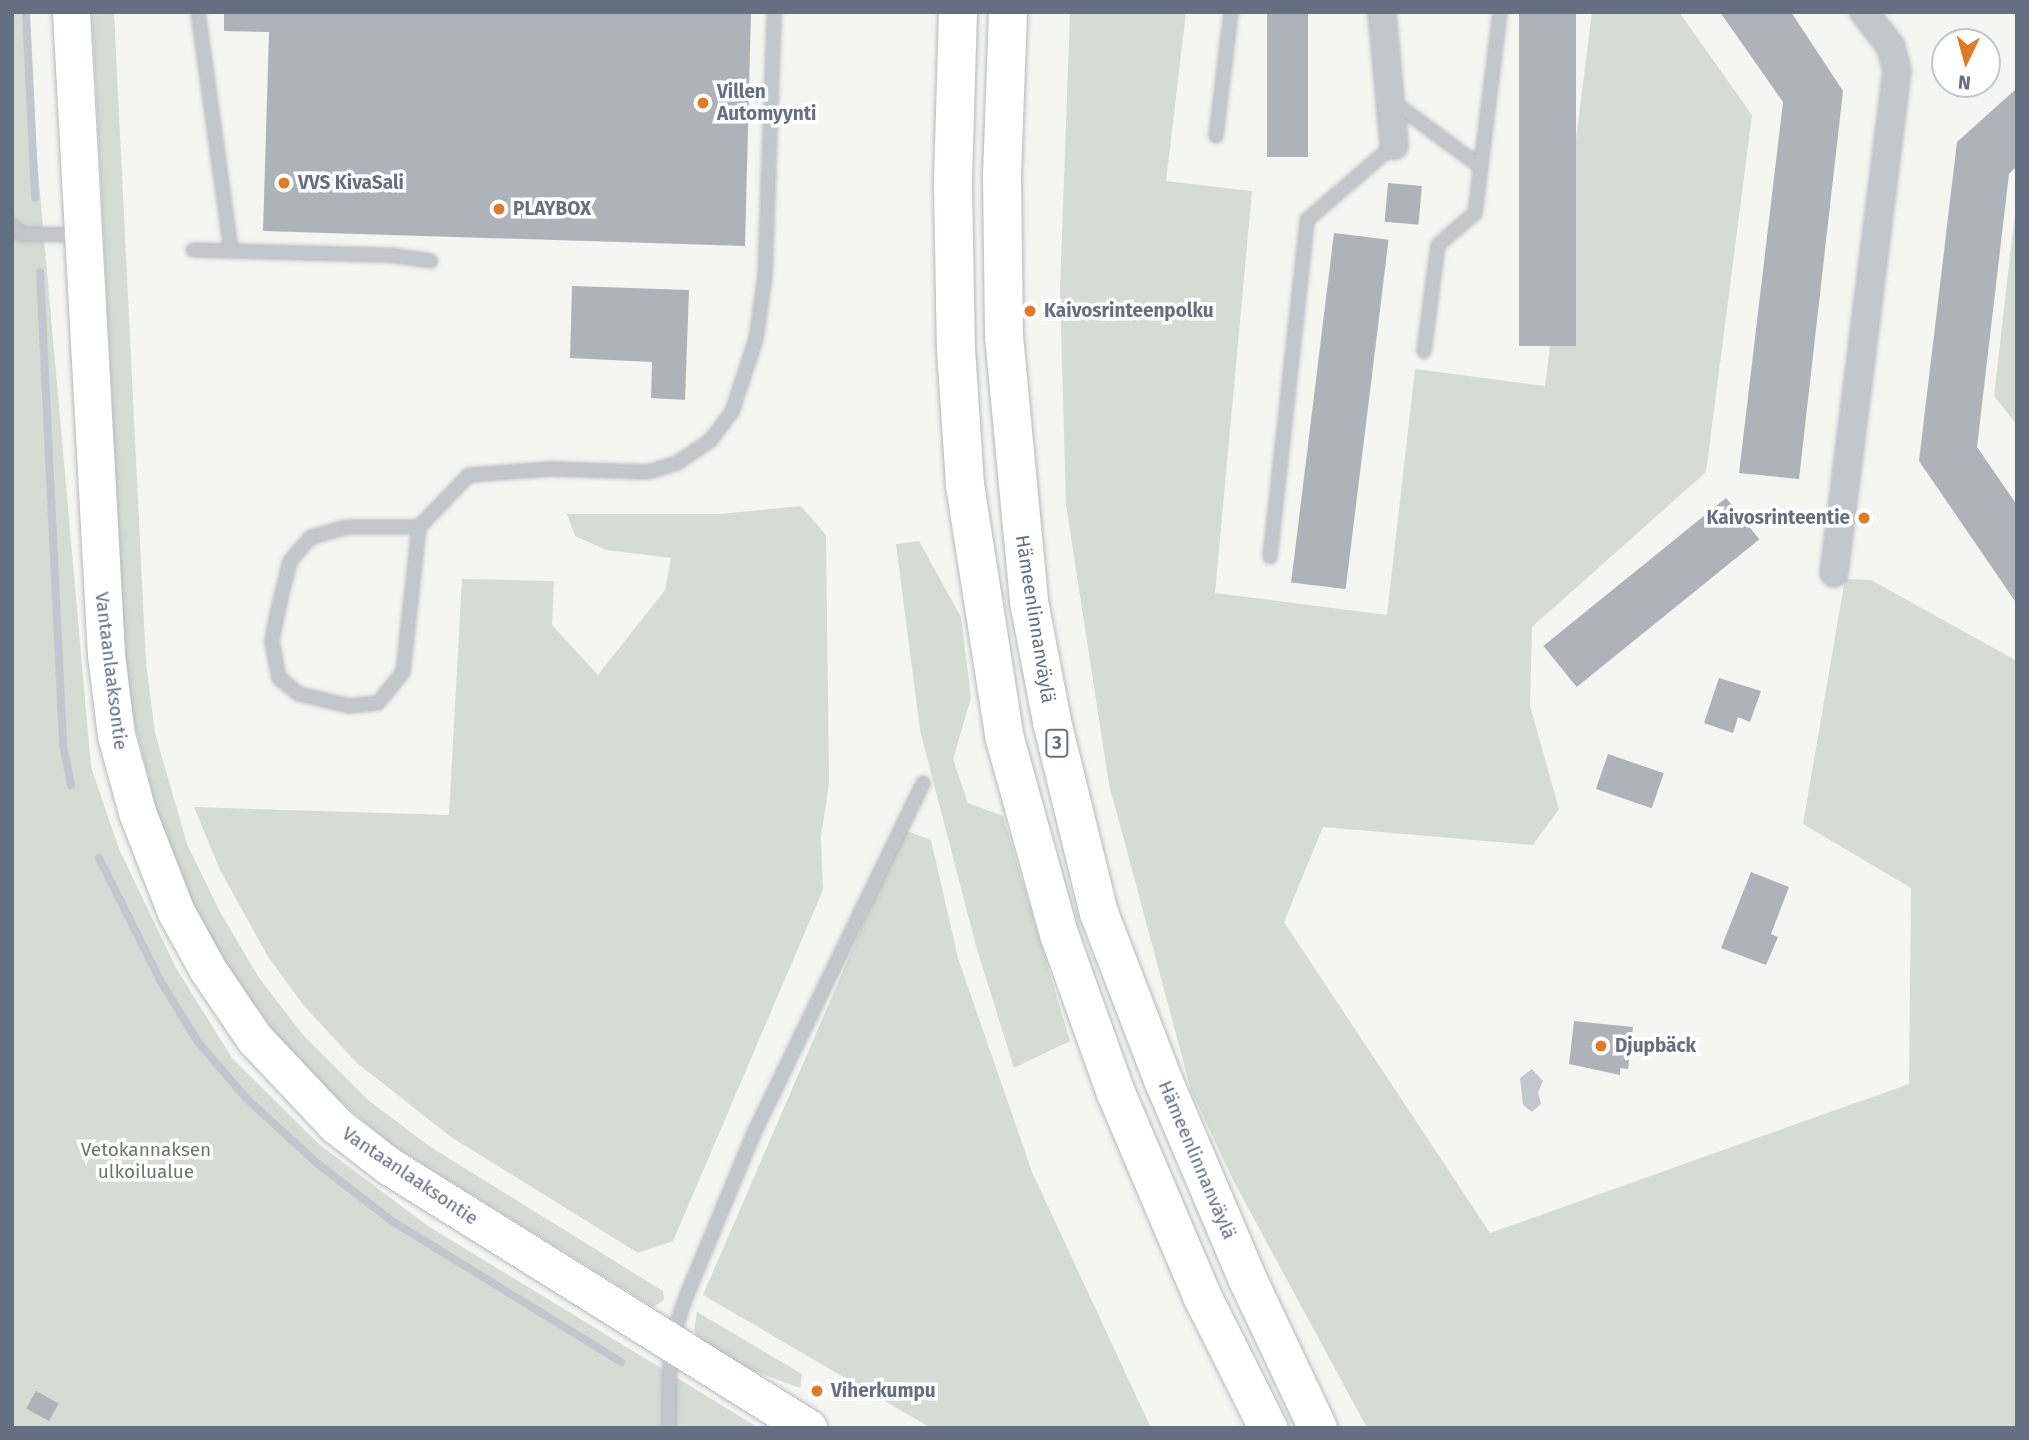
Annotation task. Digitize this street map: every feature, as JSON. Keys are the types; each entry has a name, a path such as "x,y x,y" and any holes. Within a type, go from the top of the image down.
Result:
{"highway":[{"path":"958,12 953,184 959,403 965,485 1005,739 1059,934 1116,1093 1202,1296 1268,1428"},
{"name":"Hämeenlinnanväylä","path":"1008,12 1002,176 1004,336 1029,603 1052,722 1099,913 1236,1254 1318,1428"}],"main road":[{"name":"Vantaanlaaksontie","path":"71,12 100,591 116,735 137,813 176,912 208,970 254,1038 337,1126 389,1166 808,1428"}],"street":[{"path":"1382,12 1394,145"},
{"path":"1834,573 1897,71 1891,47 1864,12"}],"lane":[{"path":"198,12 231,251"},
{"path":"419,527 347,527 311,537 290,561 278,610 272,642 279,678 299,694 349,706 378,703 403,672 419,527 469,475 551,469 648,472 677,463 710,440 732,412 756,339 765,276 774,12"},
{"path":"1216,136 1231,12"},
{"path":"1424,351 1438,245 1475,213 1500,12"},
{"path":"1390,100 1481,167"},
{"path":"1270,557 1307,220 1394,145"},
{"path":"12,225 21,234 84,235"},
{"path":"193,250 390,254 431,261"},
{"path":"669,1428 670,1344 754,1135 923,783"}],"green space":[{"name":"Vetokannaksen ulkoilualue","path":"12,12 24,12 91,767 119,849 176,968 232,1058 320,1145 428,1226 759,1428 12,1428"},
{"path":"92,12 114,12 146,663 155,733 187,844 219,910 259,978 304,1036 368,1100 429,1146 663,1291 664,1300 653,1307 392,1145 332,1094 282,1042 238,984 198,917 163,836 127,693"},
{"path":"1070,12 1186,12 1166,181 1252,191 1215,593 1387,615 1415,369 1545,386 1592,12 1679,12 1752,115 1706,472 1532,627 1530,706 1559,809 1533,845 1323,827 1284,922 1490,1233 1909,1084 1911,888 1803,824 1845,579 1871,580 2017,661 2017,1428 1367,1428 1233,1180 1191,1090 1109,784 1066,505 1060,290"},
{"path":"2017,196 2017,425 1994,396"},
{"path":"801,506 826,535 829,783 821,837 823,890 673,1241 638,1253 451,1137 357,1063 303,1005 267,955 220,870 194,807 449,815 462,579 554,581 552,625 598,675 665,590 671,558 606,550 575,536 567,514 720,514"},
{"path":"919,541 961,617 971,698 953,759 968,803 1003,816 1070,1041 1014,1068 976,946 920,730 896,544"},
{"path":"904,830 931,840 958,958 1032,1172 1151,1428 931,1428 703,1295"},
{"path":"697,1312 802,1374 800,1388 746,1368 702,1342 694,1330"}],"shaded area":[{"path":"1532,1069 1543,1081 1538,1092 1541,1104 1532,1112 1523,1105 1520,1078"}],"building":[{"path":"224,12 751,12 745,246 263,231 269,32 224,31"},
{"path":"1267,12 1308,12 1308,157 1267,157"},
{"path":"1519,12 1576,12 1576,346 1519,346"},
{"path":"1720,12 1791,12 1843,91 1799,479 1739,473 1783,102"},
{"path":"2017,88 2017,166 2009,174 1977,447 2017,505 2017,604 1919,461 1957,142"},
{"path":"1388,183 1422,186 1418,225 1385,222"},
{"path":"1334,233 1389,240 1346,589 1291,582"},
{"path":"572,286 689,290 685,400 651,398 652,362 570,358"},
{"path":"1726,498 1759,539 1577,687 1543,646"},
{"path":"1719,678 1761,691 1750,722 1738,717 1733,733 1704,723"},
{"path":"1608,754 1664,773 1652,808 1596,789"},
{"path":"1751,872 1789,887 1771,934 1778,937 1766,965 1721,948"},
{"name":"Djupbäck","path":"1574,1021 1633,1027 1628,1069 1620,1068 1620,1075 1569,1064"},
{"path":"36,1391 59,1404 49,1421 26,1408"}],"waterway":[{"path":"26,12 35,198"},
{"path":"40,272 63,745 71,785"},
{"path":"99,858 160,980 198,1042 246,1098 318,1164 392,1221 621,1362"}],"place":[{"name":"Villen Automyynti","path":"703,103"},
{"name":"VVS KivaSali","path":"284,183"},
{"name":"PLAYBOX","path":"499,209"},
{"name":"Kaivosrinteenpolku","path":"1030,311"},
{"name":"Kaivosrinteentie","path":"1864,518"},
{"name":"Djupbäck","path":"1601,1046"},
{"name":"Viherkumpu","path":"817,1391"}]}
